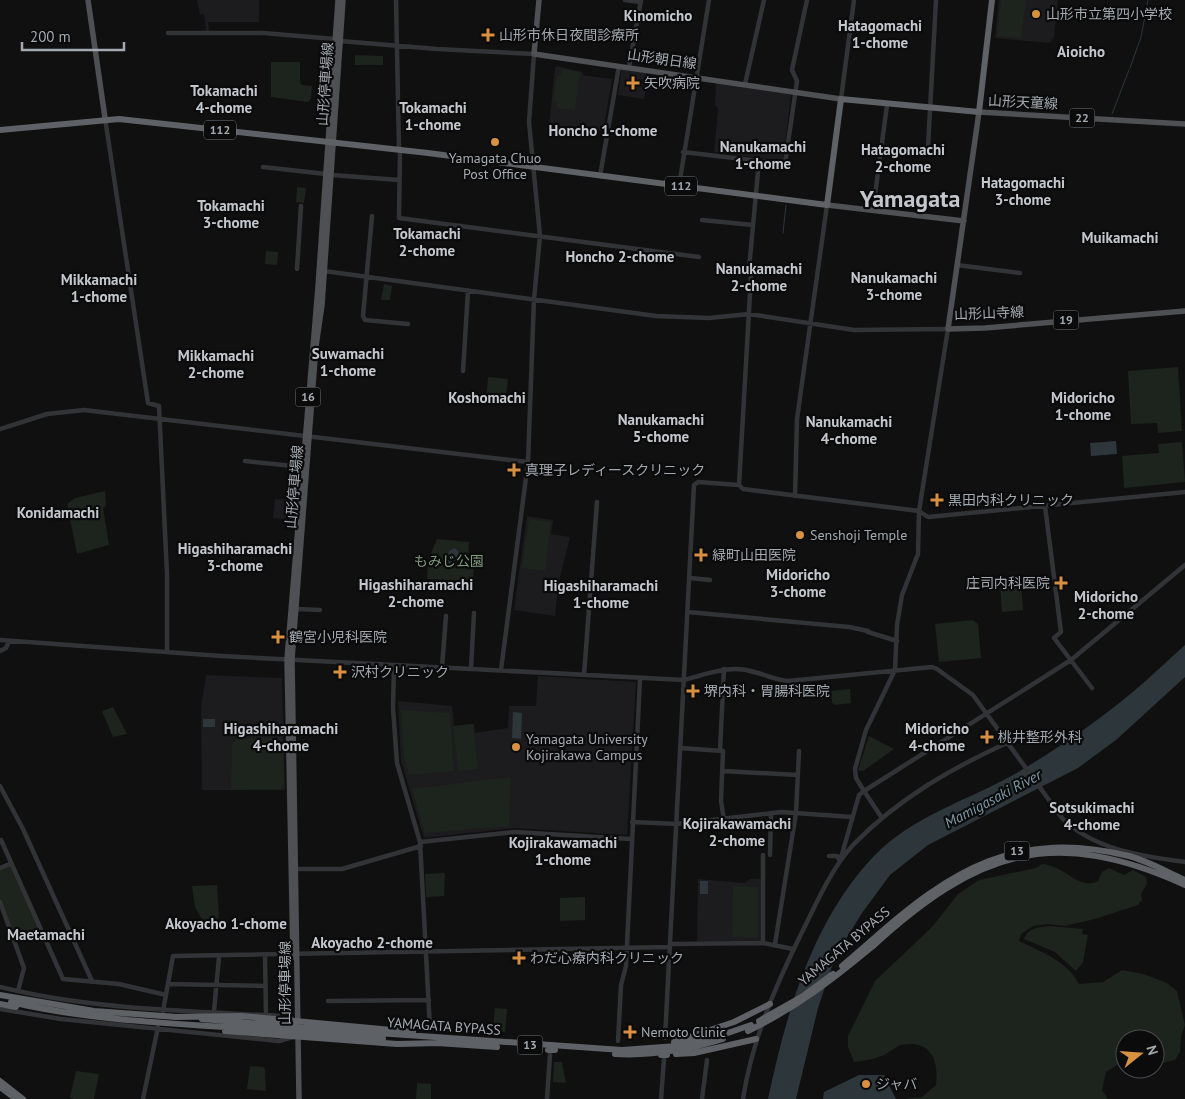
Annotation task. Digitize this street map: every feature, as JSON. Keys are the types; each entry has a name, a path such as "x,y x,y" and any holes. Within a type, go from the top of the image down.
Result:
{"highway":[{"path":"827,204 841,99 887,105 979,112 992,0"},
{"name":"112","path":"0,130 105,118 400,150 827,204"},
{"name":"YAMAGATA BYPASS","path":"872,944 904,913 959,874 989,860 1013,852 1040,847 1082,848 1130,856 1185,880"},
{"name":"YAMAGATA BYPASS","path":"307,1030 551,1052 630,1055 652,1054 702,1046 750,1028 804,996 901,920 962,878 990,865 1041,853 1083,853 1131,863 1185,885"},
{"path":"0,991 95,1014"},
{"name":"YAMAGATA BYPASS","path":"0,995 95,1014"},
{"name":"YAMAGATA BYPASS","path":"0,1000 32,1007 95,1014 602,1050 677,1046 750,1028"},
{"path":"0,1004 45,1014 95,1014"},
{"path":"651,1048 719,1028 763,1009 770,1004"},
{"path":"174,1020 242,1016 397,1030 475,1041"},
{"path":"174,1020 195,1028 296,1037 397,1044 440,1043"},
{"path":"630,1055 664,1056 694,1053 756,1039"},
{"path":"0,1081 23,1099"},
{"path":"0,1087 16,1099"}],"main road":[{"path":"88,0 105,118"},
{"name":"山形停車場線","path":"338,0 338,40"},
{"name":"山形停車場線","path":"298,1099 295,1020 290,659 303,467 308,437 324,271 338,40 343,0"},
{"path":"534,54 539,0"},
{"name":"山形朝日線","path":"534,54 696,76 841,99"},
{"name":"山形天童線","path":"979,112 1185,124"},
{"name":"山形山寺線","path":"979,112 948,329 985,328 1185,311"},
{"name":"山形停車場線","path":"290,659 297,609 308,437 329,175"},
{"path":"827,204 964,221"}],"street":[{"path":"396,0 400,150 399,218 699,257"},
{"path":"625,0 641,1 629,67"},
{"path":"679,186 709,0"},
{"path":"744,84 764,0"},
{"path":"683,152 785,164 795,91 796,77 792,70 807,0"},
{"path":"841,99 854,0"},
{"path":"928,147 936,0"},
{"path":"168,33 263,33 398,46 534,54 529,113 540,236 534,299 528,462 501,670"},
{"path":"600,176 619,66"},
{"path":"873,210 887,105"},
{"path":"105,118 148,403 158,406 160,421 167,574 167,652"},
{"path":"739,485 750,273 759,161"},
{"path":"263,166 329,175 399,180"},
{"path":"795,496 797,420 827,204"},
{"path":"297,269 301,206"},
{"path":"372,216 363,316 365,320 408,324"},
{"path":"702,220 753,225"},
{"path":"957,265 1020,273"},
{"path":"324,271 684,318 709,318 749,314 854,330 948,329 919,511 918,554 902,595 896,641 895,670 866,730 857,762 856,778 882,818"},
{"path":"463,371 468,291"},
{"path":"0,429 47,414 75,411 528,462"},
{"path":"245,461 303,467"},
{"path":"665,1038 694,485 698,482 739,485 743,489 919,511 928,517 1185,492"},
{"path":"584,675 597,502"},
{"path":"1044,506 1060,632 1054,638 1092,688"},
{"path":"840,861 859,795 1071,660 1185,565"},
{"path":"690,578 710,580"},
{"path":"297,609 320,610"},
{"path":"688,612 849,627 868,631 896,641"},
{"path":"471,668 474,613"},
{"path":"442,667 446,616"},
{"path":"0,640 167,652 684,680 724,669 743,669 775,680 788,681 933,668 973,695 1073,829 1088,838 1130,852 1185,862"},
{"path":"0,651 6,648 9,641"},
{"path":"394,665 394,731 397,763 420,844 430,1029"},
{"path":"720,750 724,669"},
{"path":"618,1041 621,985 626,966 640,678"},
{"path":"743,1099 756,1039 770,1004 794,949 840,861 853,845 882,818 916,791 955,768 1009,742"},
{"path":"680,748 724,751 721,801 724,820"},
{"path":"775,944 796,813 799,750"},
{"path":"723,771 798,775"},
{"path":"0,786 23,829 92,981"},
{"path":"632,822 676,824 724,820 771,813 852,817"},
{"path":"770,855 771,813"},
{"path":"294,869 342,869 420,844 515,832 631,839"},
{"path":"847,836 849,842 853,845"},
{"path":"1,840 10,864 63,979 119,984 166,995"},
{"path":"763,855 763,943"},
{"path":"829,856 837,856 840,861"},
{"path":"0,868 10,864"},
{"path":"0,902 24,968 18,991"},
{"path":"163,1011 173,956 219,957 295,954 627,949 763,943 794,949"},
{"path":"265,956 266,1015"},
{"path":"214,1011 219,957"},
{"path":"169,984 266,986"},
{"path":"0,987 79,1003 163,1011 214,1011 283,1016 295,1020"},
{"path":"328,1001 429,1000"},
{"path":"0,1009 61,1019 158,1027 279,1041 296,1037"},
{"path":"142,1099 158,1027"},
{"path":"547,1099 551,1052"},
{"path":"661,1099 664,1056"},
{"path":"702,1099 707,1060"}],"shaded area":[{"path":"197,0 259,0 259,22 208,22 209,31 206,31 204,14 200,14"},
{"path":"999,0 1058,0 1054,37 1050,43 995,38"},
{"path":"557,66 582,72 582,75 612,79 604,127 597,132 549,126 555,68"},
{"name":"矢吹病院","path":"622,67 649,72 644,99 618,95"},
{"path":"716,82 791,95 783,161 714,152 718,109 715,105"},
{"path":"275,499 295,500 293,520 273,518"},
{"path":"527,516 553,520 551,534 570,537 558,586 555,616 514,610"},
{"path":"206,675 282,678 285,790 202,790 201,707"},
{"name":"Yamagata University Kojirakawa Campus","path":"538,676 636,682 627,835 514,828 424,838 401,761 398,701 452,706 454,726 474,724 475,733 508,728 509,706 536,706"},
{"path":"698,879 745,883 750,879 761,879 761,941 697,941"}],"green space":[{"path":"1001,0 1026,0 1021,38 997,36"},
{"path":"355,55 383,56 383,65 355,65"},
{"path":"271,62 300,62 300,82 302,85 312,86 311,98 308,102 271,97"},
{"path":"562,69 580,72 575,110 557,108 557,102 553,101 557,76 561,76"},
{"path":"297,187 306,188 304,203 296,202"},
{"path":"266,251 278,252 277,265 265,264"},
{"path":"384,284 392,286 390,300 381,300"},
{"path":"1178,367 1182,431 1158,433 1157,423 1131,424 1128,371"},
{"path":"488,377 508,379 506,396 502,396 501,404 486,402"},
{"path":"1182,442 1185,482 1124,488 1122,456 1159,453 1158,444"},
{"path":"105,491 106,506 103,508 109,545 77,554 67,504 75,498"},
{"path":"529,519 551,522 545,571 522,568"},
{"name":"もみじ公園","path":"437,539 469,542 468,561 474,562 473,581 427,579 428,560"},
{"path":"1021,583 1023,610 1002,612 1000,584"},
{"path":"973,620 978,624 981,658 939,662 935,624"},
{"path":"850,689 851,703 835,705 832,703 831,691"},
{"path":"113,707 127,734 113,737 102,711"},
{"path":"401,710 450,713 454,771 409,775 404,758"},
{"path":"473,724 478,769 458,771 453,726"},
{"path":"869,736 894,749 863,771 858,770"},
{"path":"281,737 283,740 284,785 281,789 231,790 232,745 236,739"},
{"path":"511,777 509,826 425,833 412,789"},
{"path":"10,864 42,933 15,942 0,902 0,868"},
{"path":"1042,864 1051,866 1085,883 1098,881 1102,872 1109,868 1124,875 1133,870 1146,877 1147,884 1141,894 1142,900 1138,905 1095,919 1065,926 1048,924 1033,926 1021,934 1019,941 1061,963 1079,984 1103,982 1122,970 1144,974 1167,983 1177,991 1185,1025 1181,1036 1180,1052 1175,1060 1165,1062 1165,1029 1115,1029 1115,1066 1106,1072 1102,1090 1108,1099 905,1099 922,1097 936,1085 936,1067 931,1053 926,1048 920,1045 901,1045 886,1054 869,1060 854,1062 848,1047 848,1036 875,981 932,927 958,894 979,880 1036,868"},
{"path":"445,873 444,896 426,897 425,874"},
{"path":"217,885 219,918 204,923 195,907 192,886"},
{"path":"733,886 758,887 758,938 732,937"},
{"path":"585,897 585,920 560,921 560,898"},
{"path":"1051,926 1083,929 1082,934 1088,935 1083,962 1076,971 1055,952 1024,939 1032,930"},
{"path":"495,1008 507,1009 505,1032 493,1031"},
{"path":"554,1062 562,1062 566,1083 553,1082"},
{"path":"250,1066 263,1067 265,1069 266,1091 247,1089"},
{"path":"76,1071 99,1074 94,1099 73,1099 70,1097"},
{"path":"417,1083 431,1084 431,1099 416,1099"}],"water":[{"path":"1116,441 1117,454 1091,456 1090,443"},
{"path":"455,548 460,553 460,559 455,565 449,564 447,560 449,551"},
{"name":"Mamigasaki River","path":"1185,645 1185,677 1116,740 1078,768 928,845 890,875 862,913 835,957 818,1008 796,1099 768,1099 783,1034 804,970 834,909 852,882 874,856 907,829 925,818 1002,781 1064,743 1120,702"},
{"path":"513,712 522,713 521,739 512,738"},
{"path":"203,719 215,719 215,727 203,727"},
{"path":"700,881 708,881 708,894 700,894"},
{"name":"ジャバ","path":"859,1075 884,1075 896,1099 823,1099 824,1092"}],"waterway":[{"path":"1130,68 1141,37 1148,0"},
{"path":"1112,114 1129,70"},
{"path":"783,233 786,205"}],"place":[{"name":"山形市立第四小学校","path":"1036,14"},
{"name":"山形市休日夜間診療所","path":"488,35"},
{"name":"矢吹病院","path":"633,83"},
{"name":"Yamagata Chuo Post Office","path":"495,142"},
{"name":"真理子レディースクリニック","path":"514,470"},
{"name":"黒田内科クリニック","path":"937,500"},
{"name":"Senshoji Temple","path":"800,535"},
{"name":"緑町山田医院","path":"701,555"},
{"name":"庄司内科医院","path":"1061,583"},
{"name":"鶴宮小児科医院","path":"278,637"},
{"name":"沢村クリニック","path":"340,672"},
{"name":"堺内科・胃腸科医院","path":"693,691"},
{"name":"桃井整形外科","path":"987,737"},
{"name":"Yamagata University Kojirakawa Campus","path":"516,747"},
{"name":"わだ心療内科クリニック","path":"519,958"},
{"name":"Nemoto Clinic","path":"630,1032"},
{"name":"ジャバ","path":"866,1084"}],"district":[{"name":"Kinomicho","path":"658,16"},
{"name":"Hatagomachi 1-chome","path":"880,34"},
{"name":"Aioicho","path":"1081,52"},
{"name":"Tokamachi 4-chome","path":"224,100"},
{"name":"Tokamachi 1-chome","path":"433,116"},
{"name":"Honcho 1-chome","path":"603,131"},
{"name":"Nanukamachi 1-chome","path":"763,156"},
{"name":"Hatagomachi 2-chome","path":"903,158"},
{"name":"Hatagomachi 3-chome","path":"1023,192"},
{"name":"Yamagata","path":"910,199"},
{"name":"Tokamachi 3-chome","path":"231,214"},
{"name":"Muikamachi","path":"1120,238"},
{"name":"Tokamachi 2-chome","path":"427,242"},
{"name":"Honcho 2-chome","path":"620,257"},
{"name":"Nanukamachi 2-chome","path":"759,278"},
{"name":"Nanukamachi 3-chome","path":"894,286"},
{"name":"Mikkamachi 1-chome","path":"99,288"},
{"name":"Suwamachi 1-chome","path":"348,362"},
{"name":"Mikkamachi 2-chome","path":"216,364"},
{"name":"Koshomachi","path":"487,398"},
{"name":"Midoricho 1-chome","path":"1083,406"},
{"name":"Nanukamachi 5-chome","path":"661,428"},
{"name":"Nanukamachi 4-chome","path":"849,430"},
{"name":"Konidamachi","path":"58,513"},
{"name":"Higashiharamachi 3-chome","path":"235,558"},
{"name":"Midoricho 3-chome","path":"798,584"},
{"name":"Higashiharamachi 2-chome","path":"416,594"},
{"name":"Higashiharamachi 1-chome","path":"601,594"},
{"name":"Midoricho 2-chome","path":"1106,606"},
{"name":"Higashiharamachi 4-chome","path":"281,738"},
{"name":"Midoricho 4-chome","path":"937,738"},
{"name":"Sotsukimachi 4-chome","path":"1092,816"},
{"name":"Kojirakawamachi 2-chome","path":"737,832"},
{"name":"Kojirakawamachi 1-chome","path":"563,852"},
{"name":"Akoyacho 1-chome","path":"226,924"},
{"name":"Maetamachi","path":"46,935"},
{"name":"Akoyacho 2-chome","path":"372,943"}]}
